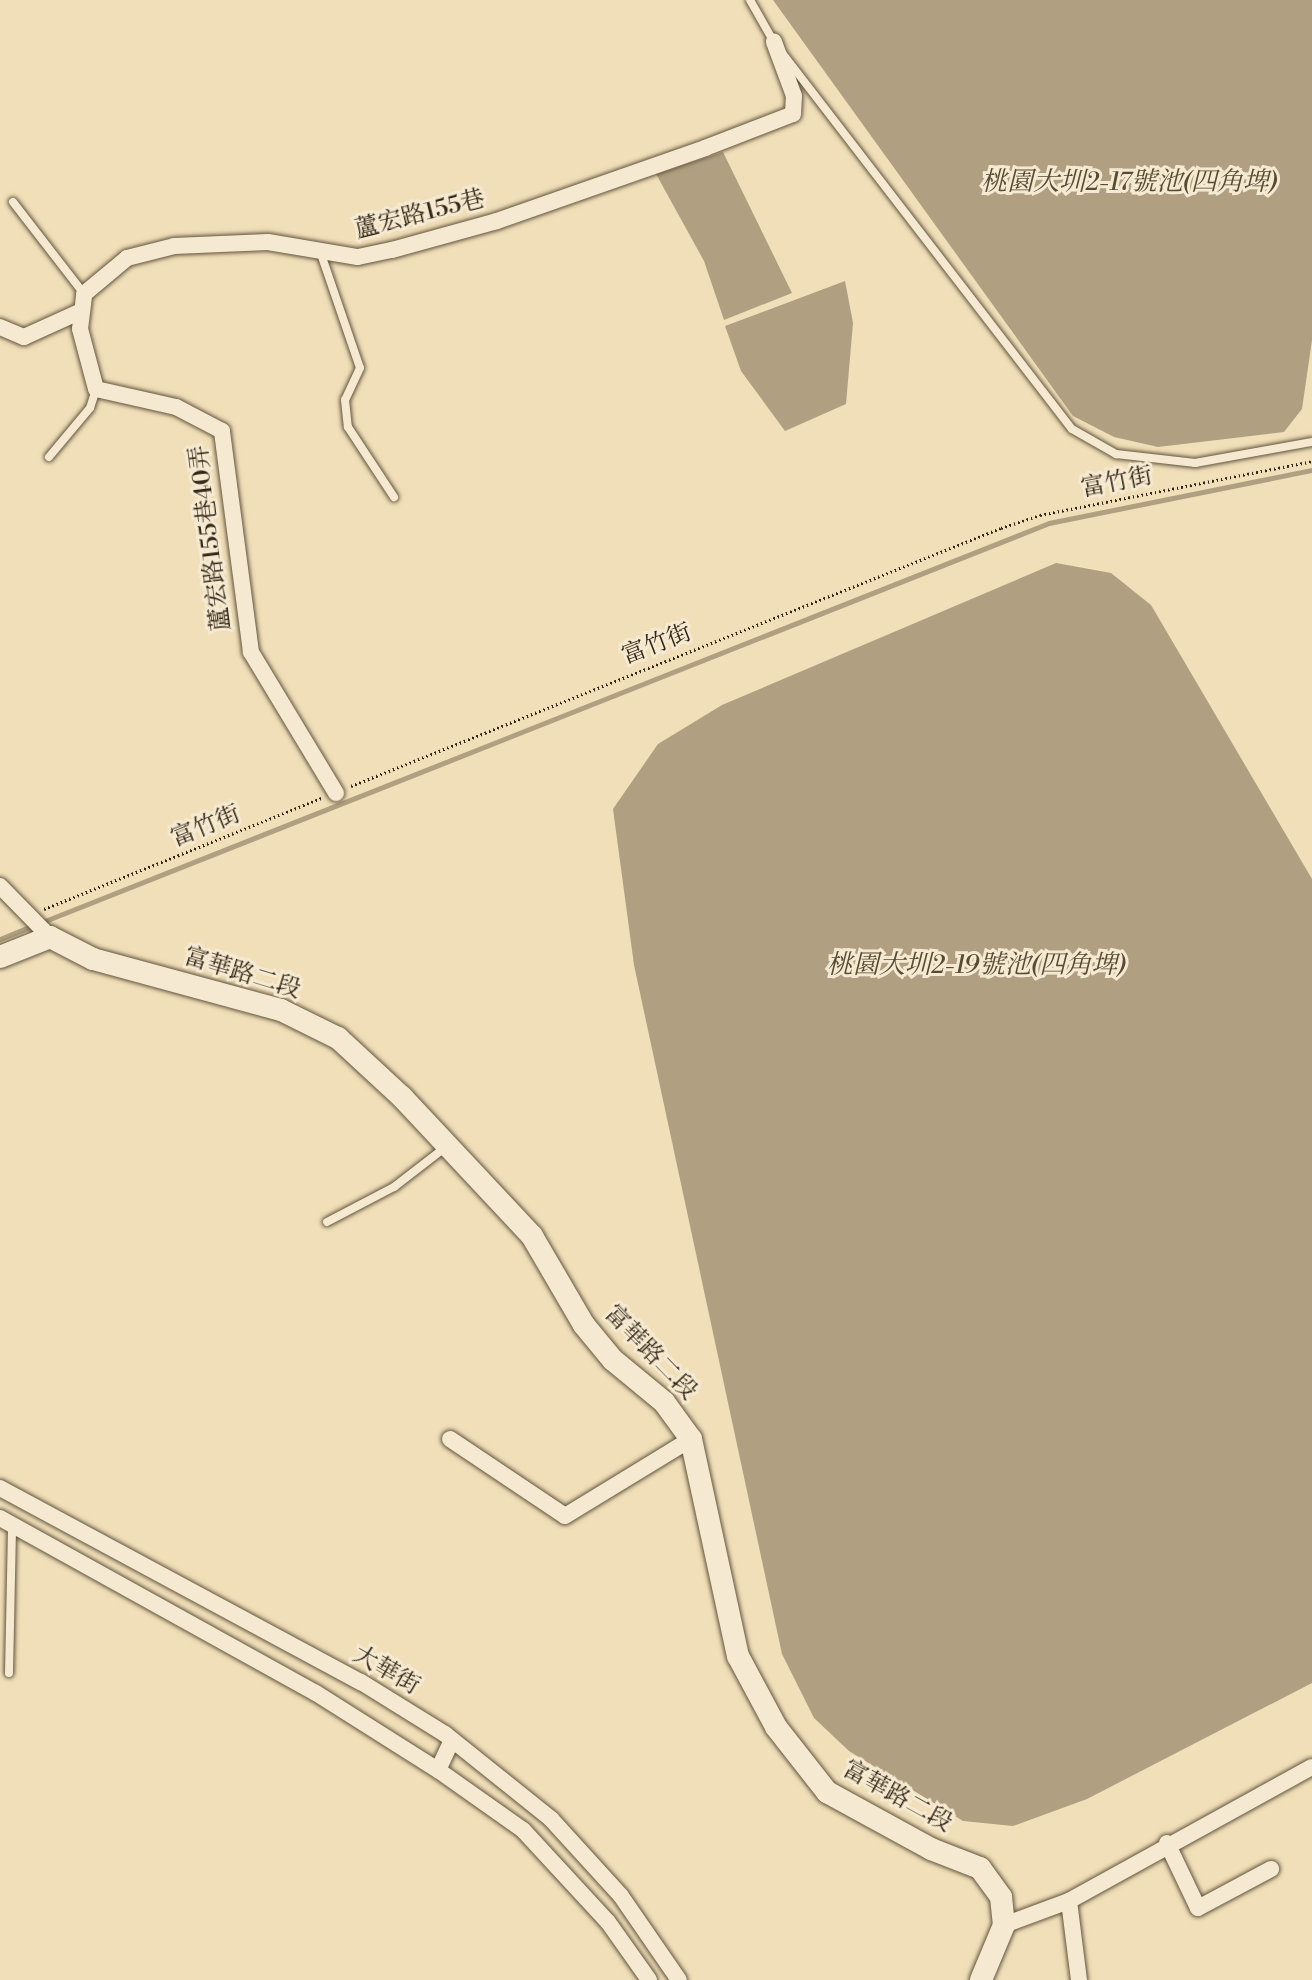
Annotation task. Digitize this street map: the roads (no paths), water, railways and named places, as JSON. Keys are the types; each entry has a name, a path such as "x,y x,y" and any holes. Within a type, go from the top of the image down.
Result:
{"street":[{"name":"蘆宏路155巷","path":"84,294 127,258 174,246 268,242 321,254 358,257 497,221 793,114 794,96 774,42"},
{"path":"84,294 79,312 96,389"},
{"path":"0,327 24,337 79,312"},
{"name":"蘆宏路155巷40弄","path":"96,389 176,407 222,431 249,644 336,793"},
{"path":"0,886 39,925 0,957"},
{"name":"富華路二段","path":"39,925 93,959 281,1010 338,1038 447,1146 532,1236 584,1325 613,1360 664,1402 691,1439 738,1656 776,1726 827,1792 980,1868 1000,1897 1004,1925"},
{"path":"450,1439 565,1516 691,1439"},
{"name":"大華街","path":"0,1488 361,1682 452,1740 551,1819 621,1896 680,1980"},
{"path":"6,1522 215,1637 438,1770 523,1830 608,1922 649,1980"},
{"path":"215,1637 230,1612"},
{"path":"438,1770 452,1740"},
{"path":"981,1980 1004,1925 1069,1901 1167,1843 1312,1767"},
{"path":"1167,1843 1198,1908 1271,1869"},
{"path":"1069,1901 1079,1980"}],"lane":[{"path":"750,0 774,42 1072,429 1116,454 1195,463 1312,442"},
{"path":"13,202 84,294"},
{"path":"321,254 360,368 345,400 348,428 394,497"},
{"path":"49,457 90,408 96,389"},
{"path":"327,1222 394,1187 447,1146"},
{"path":"6,1522 9,1672"}],"water":[{"name":"桃園大圳2-17號池(四角埤)","path":"773,0 1312,0 1312,340 1302,409 1284,432 1158,447 1114,437 1073,416"},
{"path":"723,152 792,293 724,320 704,261 656,174"},
{"path":"845,281 853,323 846,404 785,431 741,371 725,326"},
{"name":"桃園大圳2-19號池(四角埤)","path":"1056,563 1111,573 1151,605 1312,879 1312,1683 1087,1799 1013,1826 963,1821 849,1751 814,1718 782,1654 634,965 613,809 658,744 722,705"}],"waterway":[{"path":"40,923 1049,523 1312,470"},
{"path":"0,939 33,926"}]}
